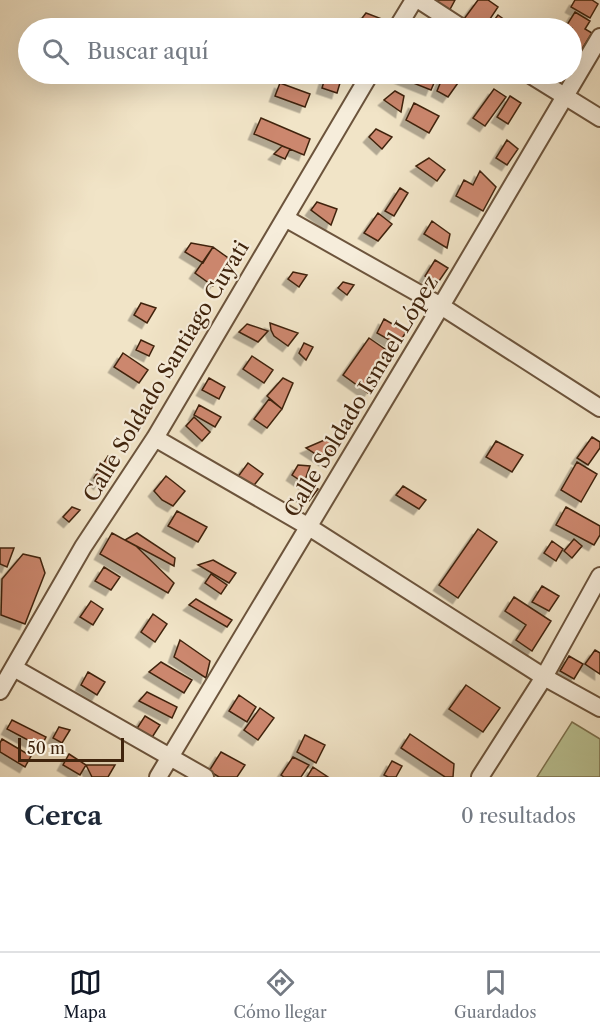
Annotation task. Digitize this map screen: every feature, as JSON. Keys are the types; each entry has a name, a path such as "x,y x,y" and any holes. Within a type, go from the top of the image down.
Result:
{"street":[{"path":"403,18 414,0"},
{"path":"419,0 447,18"},
{"name":"Calle Soldado Ismael López","path":"582,68 600,37"},
{"name":"Calle Soldado Santiago Cuyati","path":"0,691 84,547 155,438 364,84"},
{"path":"545,84 600,118"},
{"name":"Calle Soldado Ismael López","path":"158,777 573,84"},
{"path":"285,218 441,306 600,408"},
{"path":"155,438 309,527 544,677 600,708"},
{"path":"480,777 544,677 600,576"},
{"path":"14,668 205,777"}],"green space":[{"path":"572,722 600,739 600,777 537,777"}],"building":[{"path":"424,0 455,0 447,15"},
{"path":"478,0 488,0 498,7 491,18 465,18"},
{"path":"575,0 592,0 598,4 590,18 571,7"},
{"path":"575,12 590,21 585,29 592,33 582,49 582,18 571,18"},
{"path":"366,13 379,18 362,18"},
{"path":"280,84 310,94 305,107 275,96"},
{"path":"323,84 340,84 337,93 322,88"},
{"path":"416,84 434,84 431,90"},
{"path":"440,84 457,84 448,97 437,91"},
{"path":"494,89 506,97 485,126 473,118"},
{"path":"395,91 404,96 401,112 384,100"},
{"path":"510,96 521,103 508,124 497,117"},
{"path":"414,103 439,116 429,133 406,120"},
{"path":"261,118 310,139 304,155 254,134"},
{"path":"376,129 392,137 382,149 369,137"},
{"path":"507,140 518,149 507,165 496,158"},
{"path":"282,146 290,149 285,159 274,154"},
{"path":"429,158 445,170 437,181 416,166"},
{"path":"480,171 496,187 483,211 456,196 464,180 473,185"},
{"path":"400,188 408,193 394,216 385,211"},
{"path":"317,202 337,209 331,225 311,210"},
{"path":"378,213 392,224 378,241 364,233"},
{"path":"432,221 450,234 447,248 424,234"},
{"path":"191,243 213,247 203,263 185,252"},
{"path":"213,247 231,260 213,286 195,273"},
{"path":"435,260 448,268 437,284 425,276"},
{"path":"293,272 307,275 299,287 288,279"},
{"path":"343,282 354,285 347,295 338,288"},
{"path":"141,303 156,308 147,323 134,315"},
{"path":"384,319 406,332 398,345 377,333"},
{"path":"270,323 298,333 288,346 274,336"},
{"path":"247,324 268,331 258,342 239,332"},
{"path":"369,338 395,356 368,393 343,375"},
{"path":"141,340 154,346 149,356 136,350"},
{"path":"304,343 313,347 306,360 299,353"},
{"path":"123,353 148,370 139,383 114,367"},
{"path":"252,356 273,370 264,383 243,369"},
{"path":"209,378 225,387 219,399 202,390"},
{"path":"283,378 293,383 282,409 267,396"},
{"path":"269,399 282,409 267,428 254,419"},
{"path":"199,405 221,417 215,427 194,415"},
{"path":"194,417 210,432 202,441 186,426"},
{"path":"592,437 600,442 600,448 588,465 577,458"},
{"path":"329,438 339,440 326,461 306,448"},
{"path":"496,441 523,455 512,472 486,457"},
{"path":"108,456 114,460 99,484 94,478"},
{"path":"577,462 597,474 581,502 561,490"},
{"path":"248,463 263,474 251,489 237,478"},
{"path":"298,465 310,466 304,483 292,475"},
{"path":"166,476 185,491 173,506 162,500 154,491"},
{"path":"310,486 318,489 309,501 302,496"},
{"path":"403,486 426,500 419,509 396,495"},
{"path":"72,507 80,510 69,522 63,517"},
{"path":"566,507 600,526 600,535 594,545 556,525"},
{"path":"177,511 207,527 198,542 168,526"},
{"path":"478,529 497,542 458,598 439,585"},
{"path":"112,533 136,546 174,583 168,593 100,554"},
{"path":"137,533 175,558 174,566 125,540"},
{"path":"574,539 582,546 572,558 564,551"},
{"path":"552,541 563,549 556,561 544,553"},
{"path":"0,548 14,548 7,567 0,564"},
{"path":"23,554 40,558 45,573 25,624 1,615 2,579"},
{"path":"213,560 236,573 229,583 198,565"},
{"path":"104,567 120,577 111,590 95,581"},
{"path":"211,574 227,585 221,594 205,583"},
{"path":"542,586 559,596 549,611 532,602"},
{"path":"514,597 551,621 532,651 516,640 526,625 505,611"},
{"path":"196,599 232,620 227,627 189,605"},
{"path":"91,601 103,609 93,625 80,617"},
{"path":"153,614 167,624 155,642 141,632"},
{"path":"180,640 210,661 206,678 174,657"},
{"path":"595,650 600,653 600,674 585,664"},
{"path":"569,656 583,664 574,679 560,671"},
{"path":"161,662 192,680 184,693 149,672"},
{"path":"88,672 105,682 97,695 81,685"},
{"path":"466,685 500,708 483,732 449,709"},
{"path":"147,692 177,707 172,718 139,701"},
{"path":"239,695 256,707 247,722 229,711"},
{"path":"260,708 274,718 258,740 244,730"},
{"path":"145,716 160,725 151,739 136,730"},
{"path":"12,720 46,737 41,747 7,729"},
{"path":"59,727 70,730 62,743 53,738"},
{"path":"410,734 454,764 453,777 445,777 401,748"},
{"path":"305,735 325,745 316,763 297,752"},
{"path":"2,739 31,756 25,767 0,752"},
{"path":"221,752 245,765 237,777 219,777 209,771"},
{"path":"69,754 86,765 80,775 63,765"},
{"path":"293,757 309,765 301,777 284,777 281,775"},
{"path":"392,761 402,766 396,777 388,777 384,775"},
{"path":"86,765 115,765 108,777 92,777"},
{"path":"313,767 328,777 307,777"}]}
